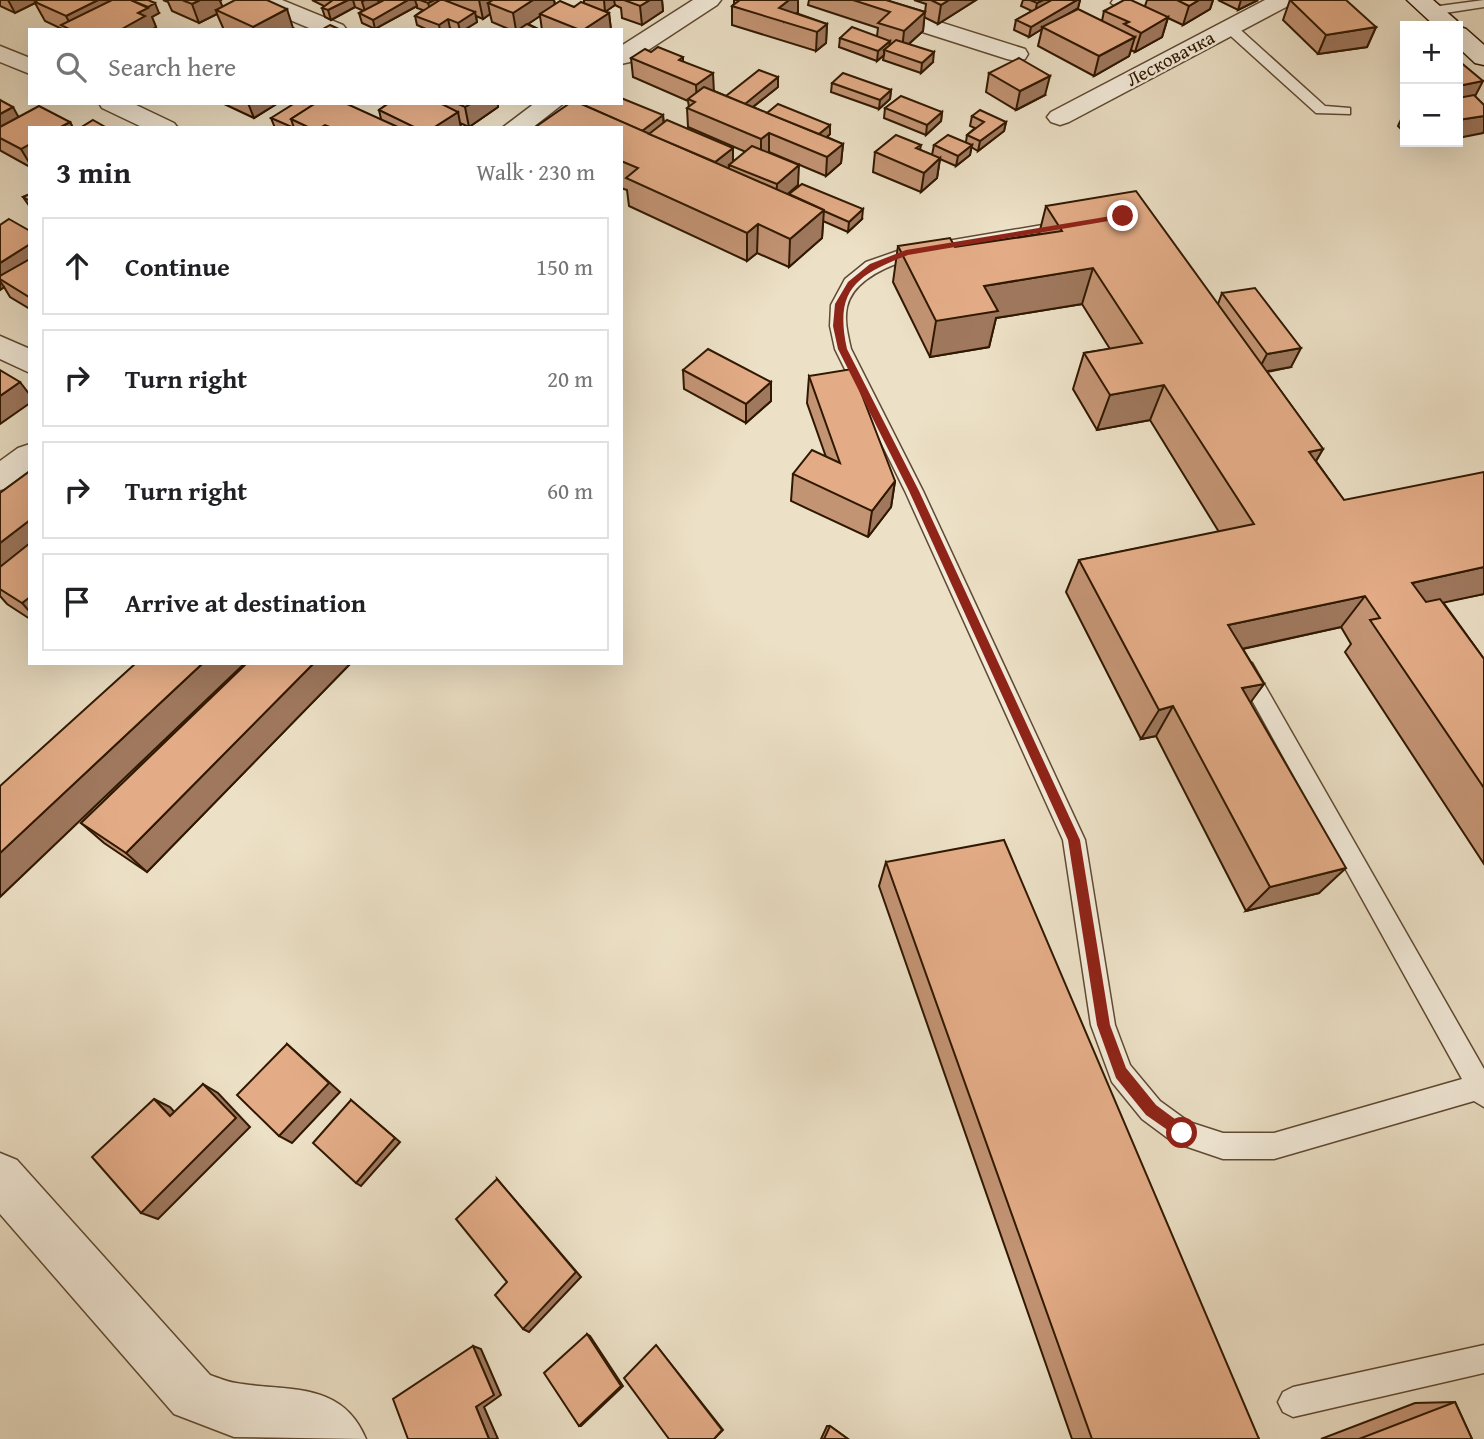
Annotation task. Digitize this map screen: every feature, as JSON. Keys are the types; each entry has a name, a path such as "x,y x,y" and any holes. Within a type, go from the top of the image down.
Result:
{"street":[{"path":"262,0 330,28"},
{"path":"623,56 709,0"},
{"path":"846,0 1016,54"},
{"name":"Лесковачка","path":"1060,117 1228,26 1282,0"},
{"path":"1463,39 1484,58"},
{"path":"0,53 28,66"},
{"path":"115,105 161,126"},
{"path":"517,126 534,106"},
{"path":"0,346 28,362"},
{"path":"0,478 28,457"},
{"path":"0,1177 193,1395 234,1410 307,1416 339,1439"}],"lane":[{"path":"1433,12 1484,3 1481,0"},
{"path":"1228,26 1321,110 1345,111"},
{"path":"1082,223 906,253 873,266 851,284 839,304 838,326 843,349 914,491 1074,840 1103,1025 1121,1073 1151,1110 1171,1126 1182,1133 1223,1146 1274,1146 1482,1088 1242,664"},
{"path":"1293,1402 1484,1359"}],"building":[{"path":"98,0 66,16 35,2"},
{"path":"112,0 131,0 148,8 138,13 145,16 124,28 67,28 61,25"},
{"path":"134,0 148,0 155,3 148,7"},
{"path":"182,0 200,0 192,4"},
{"path":"235,0 267,0 287,9 253,27 216,10"},
{"path":"333,0 348,0 328,10 322,8"},
{"path":"384,0 408,0 373,20 359,13"},
{"path":"440,0 475,12 458,23 448,19 439,25 415,16"},
{"path":"493,0 533,0 513,13 488,3"},
{"path":"624,0 650,0 640,6"},
{"path":"740,0 789,0 779,8 827,24 817,32 732,6"},
{"path":"853,0 886,0 925,12 904,31 878,23 890,12"},
{"path":"931,0 949,0 941,5"},
{"path":"1052,0 1077,0 1031,27 1016,20"},
{"path":"1124,0 1131,0 1168,17 1141,33 1124,24 1129,22 1104,11"},
{"path":"1177,0 1199,0 1189,6"},
{"path":"1290,0 1346,0 1376,27 1326,35"},
{"path":"560,1 574,7 581,2 609,13 586,28 575,28 540,14"},
{"path":"1078,9 1135,37 1099,56 1042,27"},
{"path":"852,27 890,41 878,51 840,38"},
{"path":"896,40 934,52 922,63 884,50"},
{"path":"658,47 683,57 679,60 713,73 696,85 631,58 645,49 651,52"},
{"path":"1019,58 1050,76 1020,91 989,73"},
{"path":"1463,64 1483,81 1463,85"},
{"path":"759,70 778,77 745,104 726,96"},
{"path":"843,73 891,90 880,100 832,83"},
{"path":"704,87 843,144 827,157 769,133 761,139 687,108 695,102 688,99"},
{"path":"1474,95 1484,105 1484,116 1463,119 1463,97"},
{"path":"901,96 942,112 927,125 885,108"},
{"path":"623,99 663,115 642,131 584,105 623,105"},
{"path":"0,100 13,107 0,114"},
{"path":"778,104 830,125 819,134 767,113"},
{"path":"292,105 313,105 291,119 293,126 271,118"},
{"path":"313,105 349,105 396,126 306,126 291,119"},
{"path":"386,105 444,105 458,112 436,126 412,126 379,110"},
{"path":"567,105 584,105 824,210 790,239 758,224 747,233 626,178 638,168 623,162 623,126 537,126"},
{"path":"39,106 70,122 63,126 28,126 28,145 21,149 0,138 0,127"},
{"path":"980,110 1006,122 980,141 967,135 984,122 972,116"},
{"path":"93,120 104,126 83,126"},
{"path":"667,120 733,148 715,162 649,134"},
{"path":"896,135 921,145 916,148 940,158 924,173 875,152"},
{"path":"948,135 972,145 958,156 934,145"},
{"path":"752,146 799,165 777,184 729,165"},
{"path":"802,184 863,209 849,222 789,194"},
{"path":"1136,191 1323,449 1309,452 1344,500 1484,472 1484,567 1412,583 1426,602 1440,599 1484,659 1484,788 1370,620 1380,618 1365,596 1228,625 1264,684 1242,688 1346,868 1270,887 1173,706 1159,710 1079,560 1254,524 1164,385 1110,395 1084,353 1142,343 1093,268 984,286 998,311 936,321 898,246 950,238 955,247 1062,231 1046,206"},
{"path":"9,219 28,230 28,245 0,263 0,225"},
{"path":"28,260 28,296 0,279 0,276"},
{"path":"1255,288 1301,348 1267,354 1222,293"},
{"path":"708,349 771,382 746,404 683,370"},
{"path":"852,369 895,481 872,511 793,474 812,450 840,463 809,376"},
{"path":"0,370 20,382 0,396"},
{"path":"28,472 28,522 0,543 0,493"},
{"path":"28,545 28,598 22,603 0,589 0,567"},
{"path":"134,665 201,665 0,853 0,786"},
{"path":"245,665 312,665 126,853 81,823"},
{"path":"1004,840 1259,1439 1092,1439 886,862"},
{"path":"287,1044 329,1083 279,1136 237,1095"},
{"path":"203,1084 236,1118 141,1213 92,1157 154,1099 170,1116"},
{"path":"351,1100 395,1138 356,1183 313,1143"},
{"path":"497,1179 576,1272 523,1329 495,1295 507,1282 456,1219"},
{"path":"587,1334 621,1386 579,1426 544,1373"},
{"path":"656,1345 722,1430 714,1439 669,1439 624,1378"},
{"path":"473,1346 494,1395 476,1407 489,1439 408,1439 393,1399"},
{"path":"1455,1402 1472,1439 1359,1439"},
{"path":"830,1426 848,1439 824,1439"}],"route":[{"path":"1123,216 906,253 873,266 851,284 839,304 838,326 843,349 914,491 1074,840 1103,1025 1121,1073 1151,1110 1182,1133"}]}
